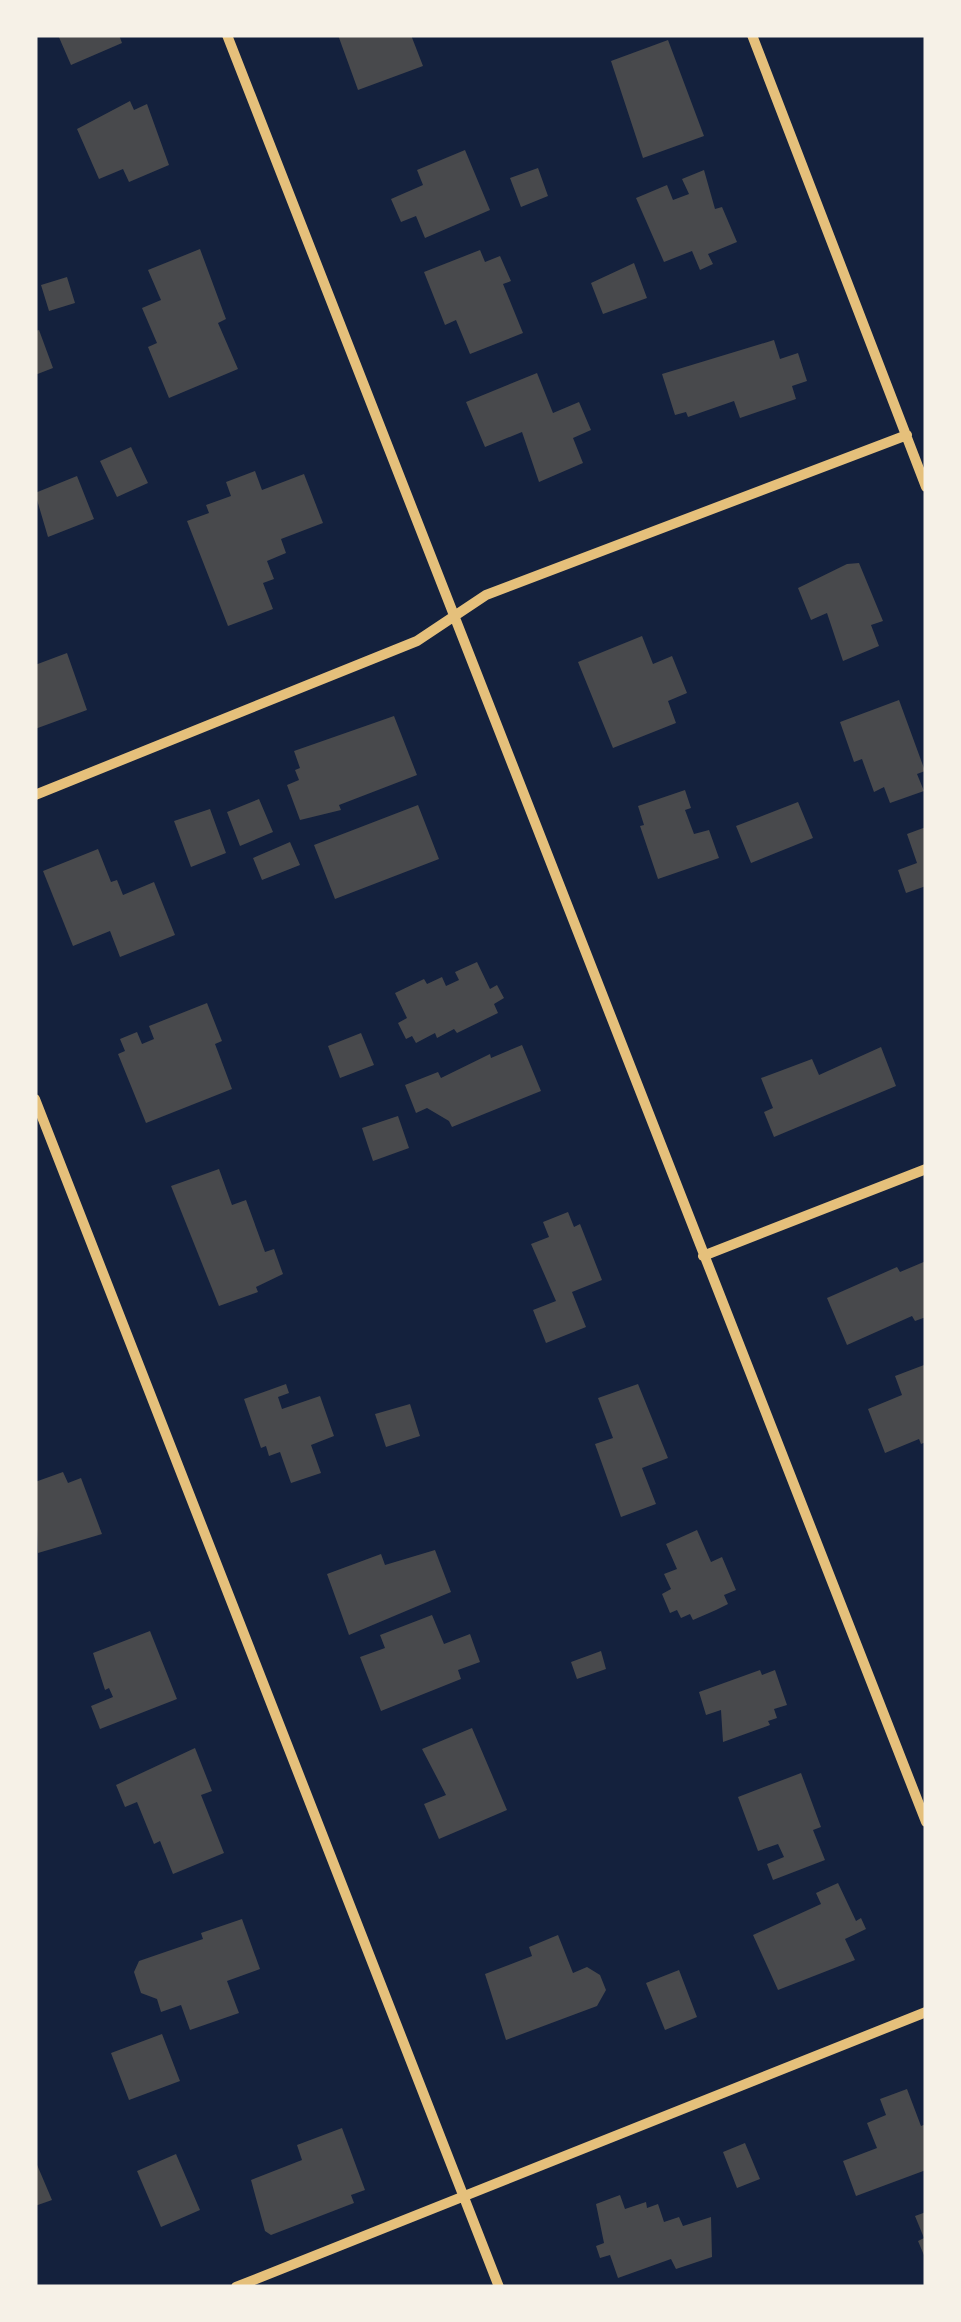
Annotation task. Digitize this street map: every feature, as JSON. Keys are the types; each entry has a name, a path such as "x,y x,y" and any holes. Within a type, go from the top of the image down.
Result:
{"street":[{"path":"227,35 926,1822"},
{"path":"752,35 926,487"},
{"path":"35,795 417,641 486,595 908,435"},
{"path":"35,1099 499,2287"},
{"path":"703,1256 926,1169"},
{"path":"236,2287 926,2012"}],"building":[{"path":"58,35 119,35 122,43 71,65"},
{"path":"338,35 411,35 423,66 358,90"},
{"path":"668,40 704,136 643,158 611,61"},
{"path":"130,101 134,110 147,104 169,165 129,182 123,169 99,179 77,129"},
{"path":"465,150 490,210 425,238 416,216 401,222 391,199 423,185 417,170"},
{"path":"538,168 548,196 521,207 510,178"},
{"path":"704,170 715,209 722,207 737,242 708,254 713,264 700,270 692,251 664,262 636,198 667,185 673,200 689,194 682,179"},
{"path":"200,249 226,319 218,323 238,369 169,398 148,347 157,343 142,308 161,300 148,270"},
{"path":"480,250 485,262 500,256 511,281 503,284 523,333 470,354 456,320 445,325 424,272"},
{"path":"634,263 647,298 603,314 591,283"},
{"path":"67,277 75,303 49,311 41,285"},
{"path":"39,330 53,368 35,375 35,331"},
{"path":"774,340 780,359 798,353 807,381 792,386 796,399 740,418 734,401 688,417 686,412 675,415 662,374"},
{"path":"537,373 553,413 579,402 591,430 573,438 583,463 539,482 522,432 485,447 466,402"},
{"path":"131,447 148,483 117,497 100,461"},
{"path":"255,471 262,490 304,474 323,523 281,539 286,553 267,561 274,579 263,583 273,609 228,626 187,521 209,513 206,505 231,496 226,482"},
{"path":"77,476 94,519 48,537 35,493"},
{"path":"859,563 883,621 871,625 879,646 843,661 827,613 811,620 798,588 847,564"},
{"path":"642,636 653,664 672,656 687,693 668,701 676,723 613,748 578,662"},
{"path":"67,653 87,710 35,729 35,665"},
{"path":"899,700 925,771 917,774 924,791 890,803 884,787 874,792 862,759 854,762 840,722"},
{"path":"394,716 417,775 339,805 341,810 300,820 287,785 299,780 295,770 300,768 294,751"},
{"path":"685,790 691,808 685,810 694,834 709,830 719,858 658,879 640,826 644,825 638,806"},
{"path":"259,799 273,832 240,846 227,812"},
{"path":"798,802 813,838 751,863 736,826"},
{"path":"418,805 439,859 335,899 314,845"},
{"path":"210,809 226,853 191,867 174,821"},
{"path":"926,827 926,886 906,893 898,870 917,863 907,834"},
{"path":"290,842 300,865 262,880 253,858"},
{"path":"98,849 111,882 117,880 123,895 154,882 175,935 120,957 110,931 73,946 43,871"},
{"path":"477,962 490,989 497,985 504,998 494,1004 498,1013 457,1033 454,1029 437,1038 435,1033 416,1043 412,1036 406,1039 398,1023 407,1018 395,993 424,979 427,984 442,977 446,986 459,980 455,972"},
{"path":"207,1003 222,1041 215,1044 232,1089 146,1123 118,1054 125,1051 120,1039 137,1032 142,1044 154,1039 149,1026"},
{"path":"361,1033 374,1065 340,1078 328,1046"},
{"path":"522,1045 541,1091 452,1127 427,1108 416,1113 405,1085 438,1072 441,1078 490,1054 491,1058"},
{"path":"881,1047 896,1086 774,1137 764,1112 773,1108 761,1078 812,1059 819,1075"},
{"path":"398,1116 409,1148 373,1161 362,1128"},
{"path":"219,1169 232,1205 246,1200 265,1252 274,1249 283,1274 256,1287 258,1292 219,1306 171,1186"},
{"path":"568,1212 574,1227 580,1224 602,1280 572,1292 586,1327 546,1343 533,1310 556,1301 531,1244 549,1237 543,1222"},
{"path":"926,1261 926,1317 915,1321 912,1316 847,1345 827,1298 897,1267 900,1272"},
{"path":"924,1365 926,1442 921,1444 919,1439 885,1453 868,1409 902,1395 895,1376"},
{"path":"286,1384 289,1393 278,1397 282,1409 320,1396 334,1436 311,1445 321,1473 291,1483 280,1452 269,1456 266,1446 261,1448 244,1399"},
{"path":"638,1384 668,1458 642,1468 656,1504 621,1517 595,1444 613,1438 598,1398"},
{"path":"410,1404 420,1436 386,1447 375,1414"},
{"path":"63,1472 68,1483 81,1478 102,1534 38,1553 35,1482"},
{"path":"697,1530 711,1562 722,1557 736,1590 724,1595 728,1604 693,1620 690,1614 681,1618 677,1610 670,1613 662,1594 671,1589 664,1574 677,1569 666,1544"},
{"path":"435,1550 451,1592 349,1635 327,1574 381,1554 385,1565"},
{"path":"432,1615 444,1644 470,1634 480,1662 458,1670 461,1679 381,1711 360,1657 385,1648 380,1635"},
{"path":"150,1631 177,1699 100,1729 91,1706 113,1697 109,1688 105,1690 93,1653"},
{"path":"601,1651 606,1669 577,1679 571,1662"},
{"path":"760,1670 762,1675 775,1670 787,1705 774,1709 777,1718 768,1721 770,1725 723,1742 721,1710 706,1715 699,1692"},
{"path":"472,1728 507,1810 439,1839 424,1804 446,1795 422,1749"},
{"path":"195,1748 212,1791 201,1795 224,1853 173,1874 160,1841 154,1844 137,1802 125,1807 116,1785"},
{"path":"801,1773 821,1827 813,1830 825,1860 773,1880 767,1864 784,1857 778,1844 758,1851 738,1797"},
{"path":"838,1883 856,1921 861,1918 866,1929 845,1939 855,1960 778,1990 753,1935 821,1904 816,1893"},
{"path":"242,1919 260,1969 227,1981 239,2013 190,2030 181,2005 161,2012 157,1999 141,1993 134,1972 139,1961 203,1939 201,1933"},
{"path":"558,1935 573,1973 587,1967 600,1975 606,1990 597,2006 506,2040 485,1974 532,1956 529,1947"},
{"path":"679,1970 697,2017 665,2030 646,1983"},
{"path":"162,2034 180,2081 129,2100 111,2053"},
{"path":"907,2089 921,2126 926,2124 926,2170 856,2196 843,2161 877,2148 867,2123 886,2115 880,2099"},
{"path":"342,2128 365,2190 351,2195 354,2203 271,2235 265,2231 251,2180 302,2160 297,2145"},
{"path":"745,2143 760,2179 737,2188 723,2152"},
{"path":"176,2154 200,2210 161,2227 137,2171"},
{"path":"35,2160 52,2200 35,2206"},
{"path":"620,2195 625,2209 646,2202 647,2208 658,2204 664,2222 679,2217 683,2226 711,2217 712,2257 676,2269 671,2259 618,2278 610,2255 600,2258 596,2246 604,2243 596,2204"},
{"path":"926,2212 926,2260 918,2241 924,2238 915,2216"}]}
